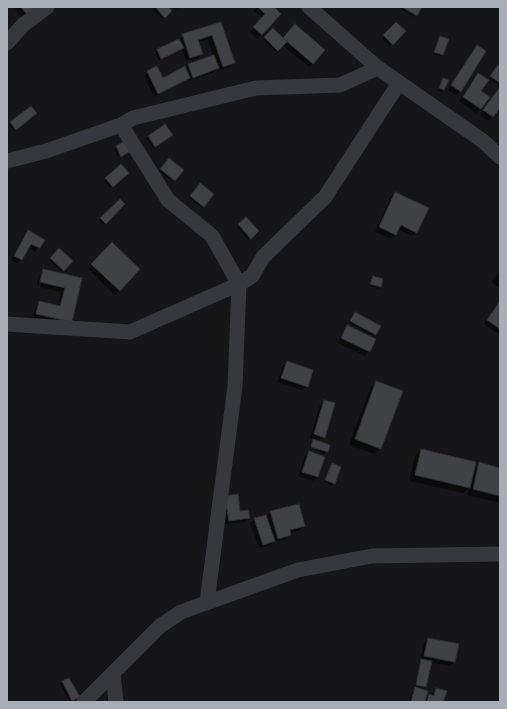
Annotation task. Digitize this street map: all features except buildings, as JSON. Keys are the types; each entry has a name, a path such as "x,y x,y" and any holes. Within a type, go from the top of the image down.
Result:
{"street":[{"path":"7,43 23,25 47,7"},
{"path":"309,7 378,68 483,141 500,156"},
{"path":"7,162 46,151 121,125 133,118 256,88 340,85 378,68"},
{"path":"7,324 130,332 239,284 252,276 263,257 325,197 399,83"},
{"path":"121,125 168,200 212,236 239,284 235,386 207,602"},
{"path":"84,702 160,626 181,612 207,602 298,570 372,556 500,554"},
{"path":"113,673 116,702"}]}
